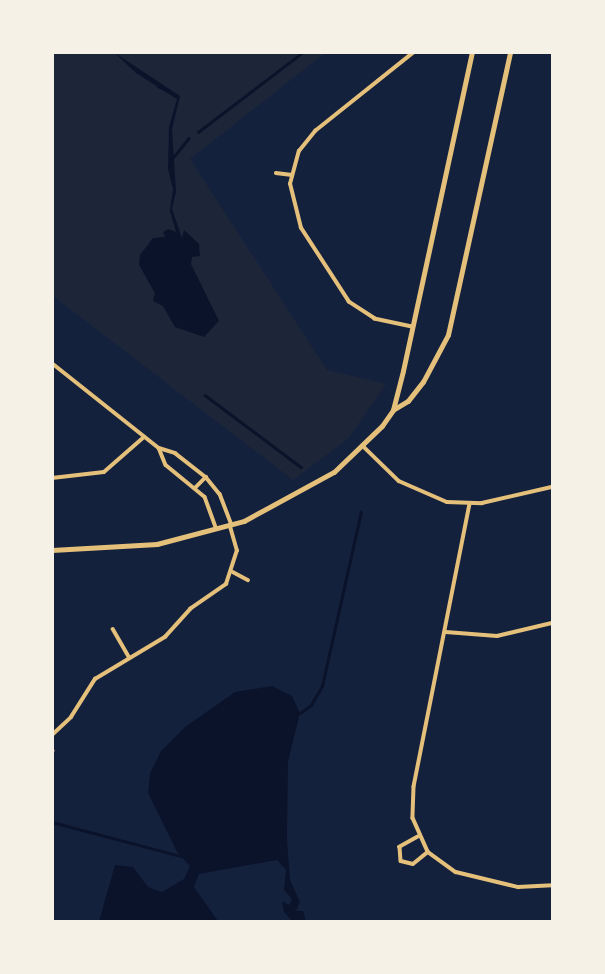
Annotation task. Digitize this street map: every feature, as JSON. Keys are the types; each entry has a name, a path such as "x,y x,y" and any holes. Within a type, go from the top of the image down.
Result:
{"street":[{"path":"413,327 365,315 344,295 301,228 291,201 292,175 299,151 315,131 414,52"},
{"path":"393,410 472,52"},
{"path":"52,550 157,544 231,525 301,494 363,446 393,410 408,401 423,382 448,335 510,52"},
{"path":"276,173 292,175"},
{"path":"52,363 144,437 159,448 175,453 206,477 220,494 237,551 233,572 221,589 190,610 165,637 95,679 71,717 52,735"},
{"path":"52,478 104,472 144,437"},
{"path":"363,446 411,489 434,499 470,505 552,487"},
{"path":"159,448 166,465 196,487 209,502 217,530"},
{"path":"196,487 206,477"},
{"path":"470,505 413,796 418,836 428,852 465,875 526,888 552,885"},
{"path":"233,572 248,580"},
{"path":"446,632 485,637 552,623"},
{"path":"113,629 129,657"},
{"path":"418,836 400,847 399,859 414,864 428,852"}],"shaded area":[{"path":"52,53 325,53 190,159 327,370 386,384 348,439 293,480 53,296"},
{"path":"115,53 180,96 172,129 176,192 172,209 182,238 184,230 199,244 200,256 192,257 191,264 219,321 204,337 175,327 163,306 153,301 155,293 139,265 140,255 153,238 165,237 163,232 168,229 176,232 170,211 173,189 168,169 169,127 177,99 136,73"},
{"path":"272,686 292,696 300,713 288,762 287,839 290,880 300,902 296,911 303,911 306,921 292,921 284,912 282,901 289,905 292,899 284,890 286,870 277,860 199,874 194,887 218,921 99,921 115,865 133,867 148,887 162,892 184,879 190,866 177,852 148,793 150,773 161,751 185,727 235,692"}],"waterway":[{"path":"198,132 303,52"},
{"path":"158,86 174,94"},
{"path":"171,160 189,138"},
{"path":"205,395 301,467"},
{"path":"300,713 311,705 322,686 361,512"},
{"path":"52,822 181,856"}]}
